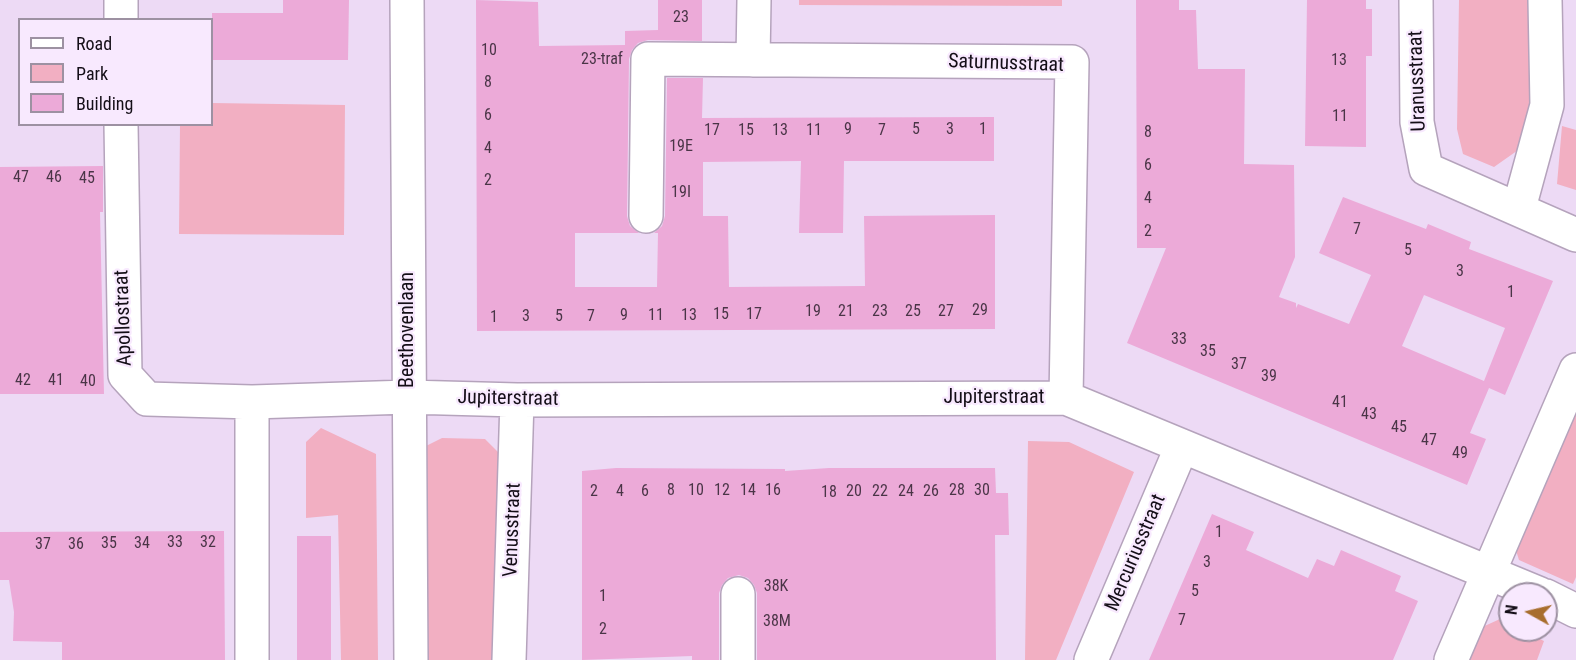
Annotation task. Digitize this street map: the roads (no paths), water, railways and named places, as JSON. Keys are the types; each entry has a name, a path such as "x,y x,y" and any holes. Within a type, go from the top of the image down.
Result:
{"street":[{"path":"121,0 121,18"},
{"name":"Beethovenlaan","path":"407,0 411,660"},
{"path":"753,60 754,0"},
{"name":"Uranusstraat","path":"1416,0 1417,122 1426,169 1576,235"},
{"path":"1519,208 1547,105 1545,0"},
{"name":"Saturnusstraat","path":"646,216 648,59 1072,62 1066,398"},
{"name":"Apollostraat","path":"121,126 125,375 147,399 252,402 408,397"},
{"path":"1451,660 1576,370"},
{"name":"Jupiterstraat","path":"408,397 517,400 1066,398 1510,582"},
{"name":"Venusstraat","path":"509,660 517,400"},
{"path":"252,402 252,660"},
{"name":"Mercuriusstraat","path":"1090,660 1182,446"},
{"path":"738,594 738,660"},
{"path":"1558,602 1576,611"}]}
